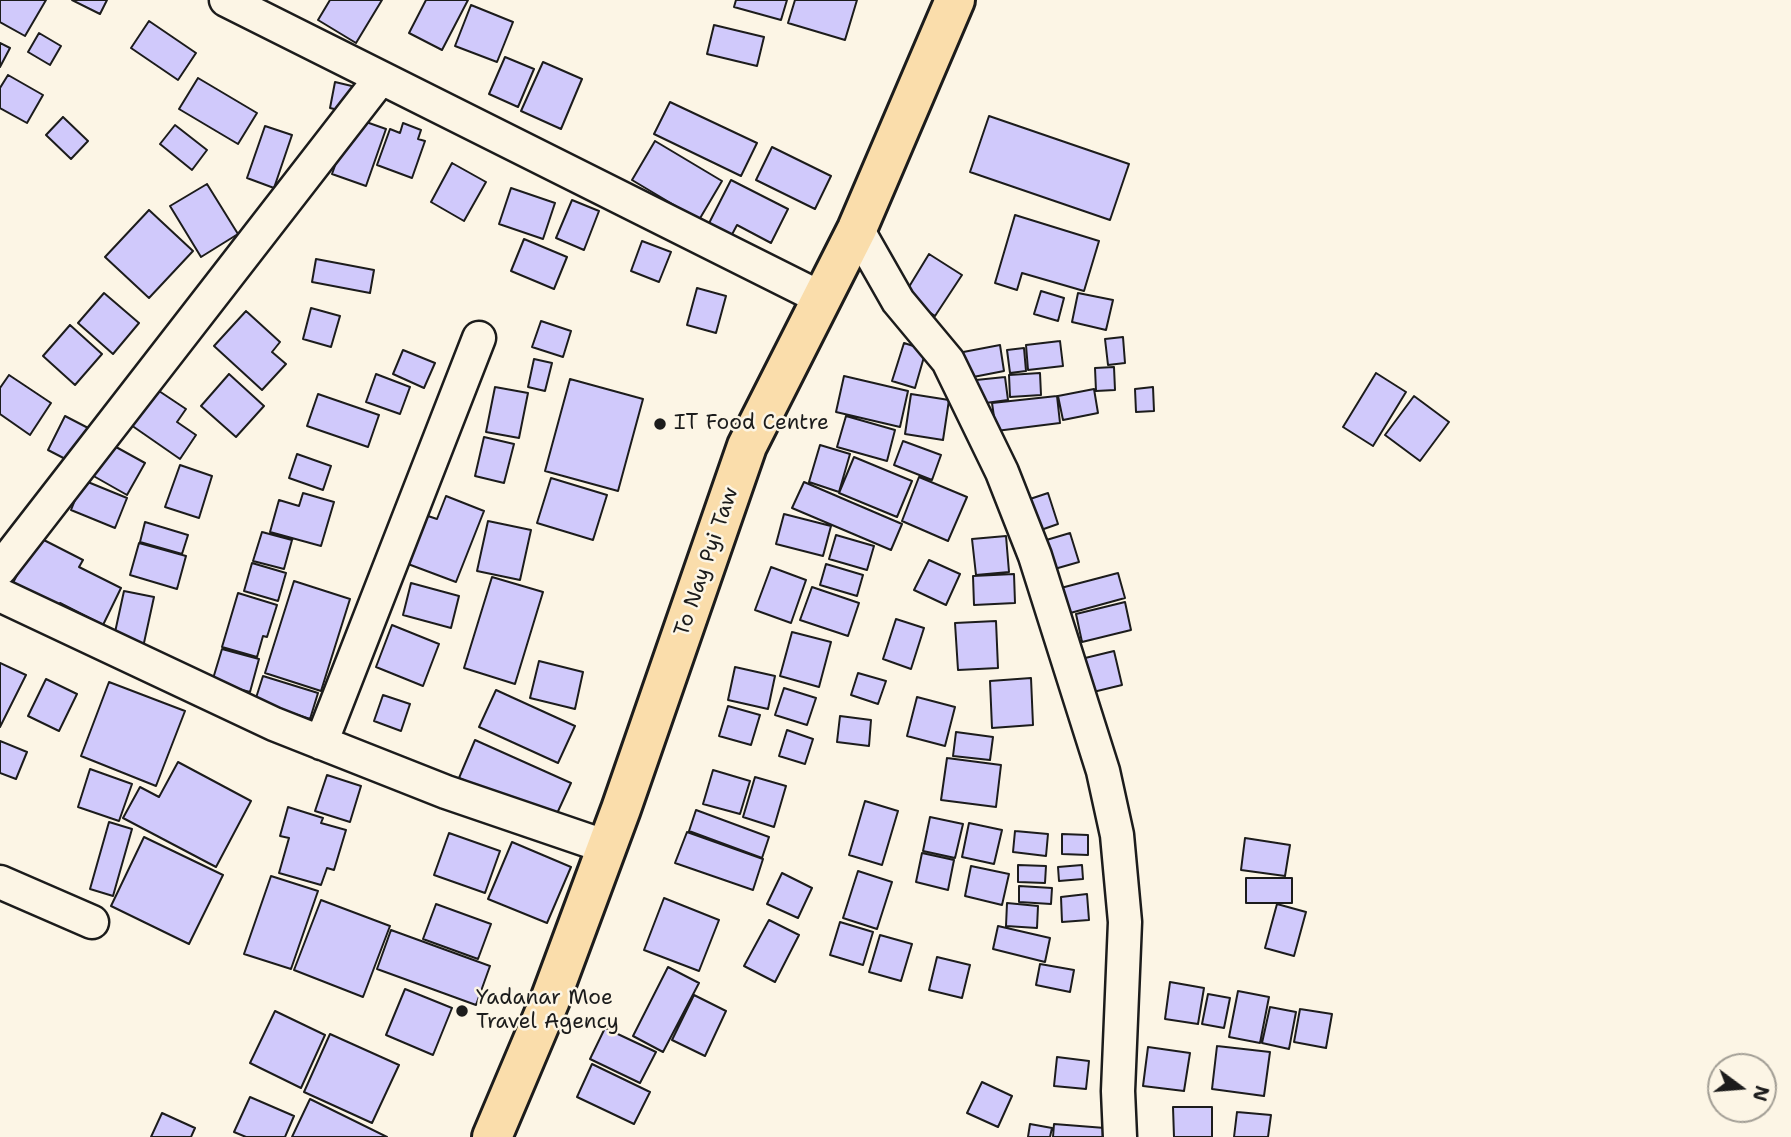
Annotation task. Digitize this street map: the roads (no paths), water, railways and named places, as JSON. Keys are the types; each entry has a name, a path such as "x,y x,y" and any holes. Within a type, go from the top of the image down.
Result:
{"main road":[{"name":"To Nay Pyi Taw","path":"492,1137 550,1000 607,848 747,446 857,229 955,0"}],"street":[{"path":"226,0 821,298"},
{"path":"0,569 380,79"},
{"path":"857,229 898,301 948,360 1002,472 1039,567 1103,771 1117,835 1125,922 1118,1091 1119,1137"},
{"path":"321,743 478,338"},
{"path":"0,595 274,724 446,792 607,848"},
{"path":"0,882 92,922"}],"place":[{"name":"IT Food Centre","path":"660,424"},
{"name":"Yadanar Moe Travel Agency","path":"462,1011"}]}
